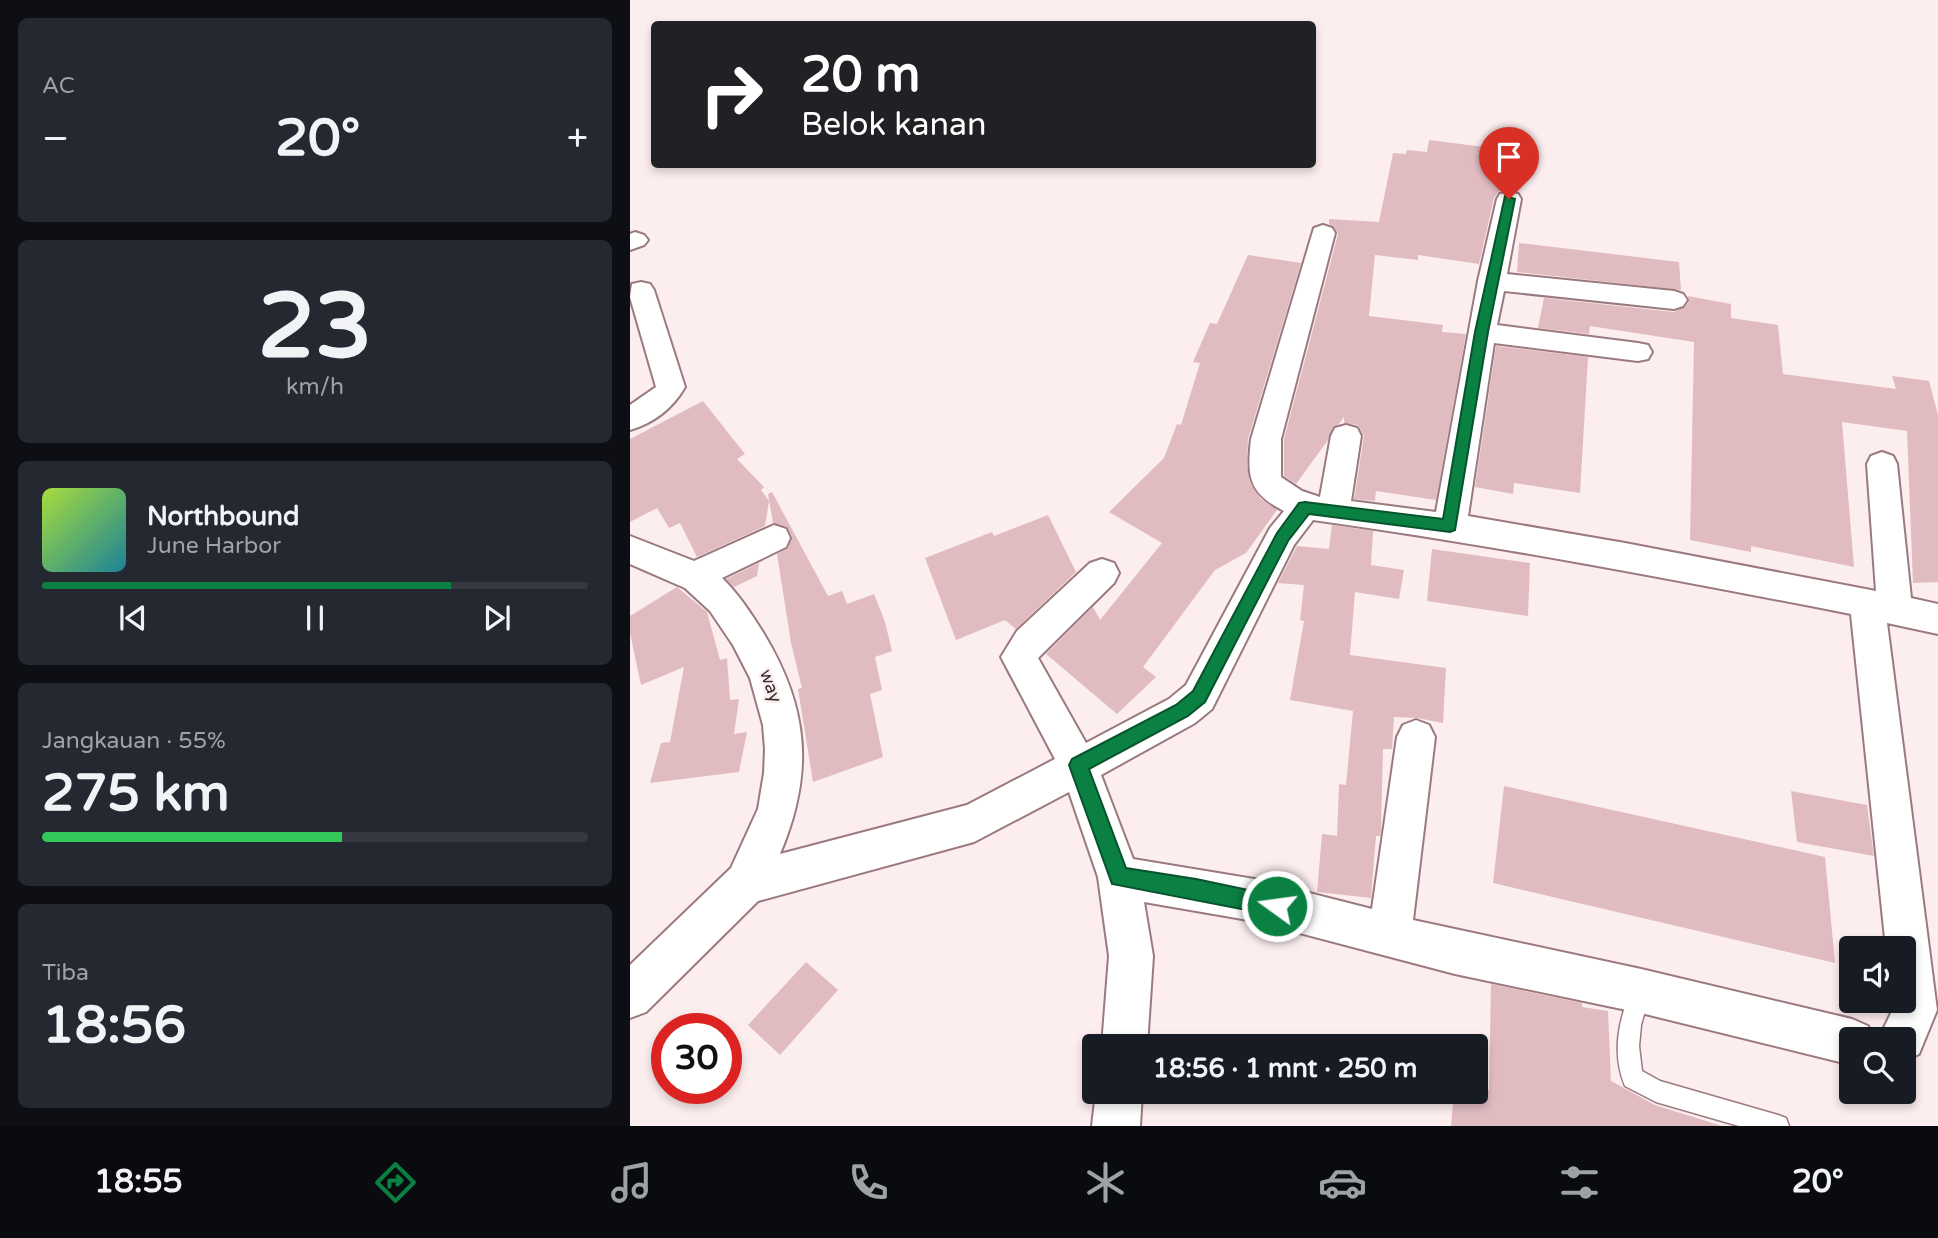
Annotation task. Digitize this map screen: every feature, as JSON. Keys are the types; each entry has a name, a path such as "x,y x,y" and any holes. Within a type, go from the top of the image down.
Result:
{"street":[{"path":"1450,526 1491,281 1509,199"},
{"path":"1323,233 1266,439 1262,474 1267,485 1277,494 1319,509 1450,526 1938,619"},
{"path":"1491,281 1674,300"},
{"path":"630,419 664,398 671,387 641,290"},
{"path":"1482,332 1638,352"},
{"path":"630,996 746,883 974,823 1182,710 1199,697 1282,537 1319,509 1346,436"},
{"path":"1882,464 1881,607 1915,1010 1908,1027"},
{"path":"692,577 774,538"},
{"name":"way","path":"630,549 711,588 751,640 766,668 781,713 785,762 779,801 746,883"},
{"path":"1102,573 1029,642 1019,657 1078,765 1119,877 1131,956 1125,1034"},
{"path":"1390,936 1416,737"},
{"path":"1119,877 1254,900 1455,953 1641,991 1839,1039"},
{"path":"1116,1126 1118,1104"}],"lane":[{"path":"1641,991 1630,1020 1626,1060 1633,1078 1656,1091 1779,1126"}],"building":[{"path":"1429,140 1516,151 1515,160 1519,161 1517,191 1499,191 1494,198 1479,264 1418,255 1418,260 1375,255 1369,316 1443,325 1442,332 1466,334 1436,500 1376,491 1375,501 1354,499 1364,436 1358,425 1344,423 1344,417 1333,427 1328,440 1296,484 1284,476 1284,439 1338,234 1329,224 1329,219 1379,222 1393,153 1406,154 1407,150 1427,152"},
{"path":"1519,243 1679,262 1681,290 1517,272"},
{"path":"1248,255 1301,263 1248,439 1247,464 1250,483 1261,499 1277,510 1246,553 1215,570 1143,667 1156,677 1117,714 1046,654 1093,607 1100,620 1162,543 1109,512 1164,458 1177,424 1181,425 1200,363 1193,362 1210,323 1217,324"},
{"path":"1688,296 1731,304 1731,318 1778,325 1783,374 1896,389 1892,376 1929,381 1938,415 1938,582 1913,583 1907,431 1842,422 1854,567 1751,546 1751,552 1690,540 1694,342 1590,326 1589,334 1538,328 1544,298 1674,312 1685,307 1689,301"},
{"path":"1496,346 1588,357 1580,493 1514,483 1513,494 1475,487"},
{"path":"703,401 745,454 737,459 764,487 761,490 769,501 765,526 697,557 680,523 669,528 657,508 630,522 630,439"},
{"path":"772,492 828,596 842,591 847,604 874,594 892,651 875,657 882,690 870,694 883,757 813,782 798,689 802,688 791,643 777,554 788,548 792,537 787,527 773,523 768,494"},
{"path":"1048,515 1076,572 1016,629 1005,620 956,640 925,558 992,532 994,536"},
{"path":"1332,525 1373,531 1371,565 1404,570 1399,599 1355,592 1350,655 1446,668 1443,723 1394,717 1392,749 1383,749 1381,830 1380,836 1376,836 1371,898 1317,892 1322,834 1337,836 1339,784 1346,785 1353,711 1290,700 1304,621 1300,620 1304,585 1278,583 1297,546 1329,549"},
{"path":"1432,549 1530,563 1528,616 1427,601"},
{"path":"759,563 757,576 734,587 726,579"},
{"path":"677,587 707,612 720,660 727,658 730,700 739,699 734,734 747,732 739,772 650,783 661,743 670,742 684,667 641,685 630,633 630,616"},
{"path":"1504,786 1825,857 1835,963 1493,883"},
{"path":"1791,791 1867,805 1874,856 1797,842"},
{"path":"806,962 838,990 780,1055 748,1025"},
{"path":"1491,984 1608,1011 1611,1081 1655,1105 1722,1126 1451,1126 1453,1104 1488,1104"}],"route":[{"path":"1277,906 1119,877 1078,765 1182,710 1199,697 1282,537 1305,508 1450,526 1491,281 1509,199"}]}
